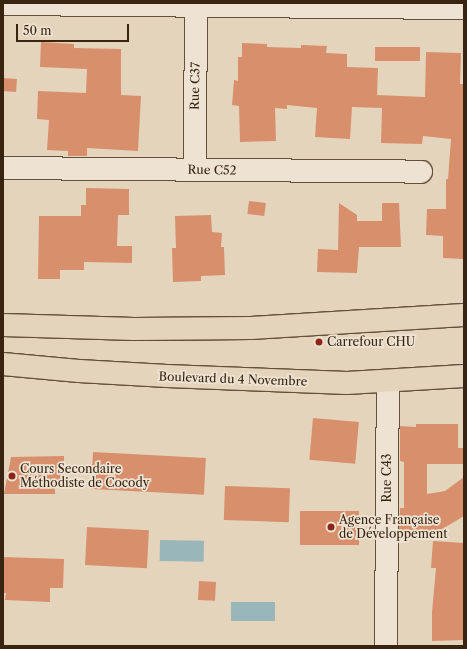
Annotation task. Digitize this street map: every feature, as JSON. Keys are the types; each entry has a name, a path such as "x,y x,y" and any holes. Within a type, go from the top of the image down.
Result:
{"main road":[{"path":"3,325 134,329 243,328 464,315"},
{"name":"Boulevard du 4 Novembre","path":"3,364 79,371 167,376 347,383 388,382 464,376"}],"street":[{"path":"7,4 387,5 464,8"},
{"name":"Rue C37","path":"195,170 196,4"},
{"name":"Rue C52","path":"3,168 421,172"},
{"name":"Rue C43","path":"386,646 388,382"}],"water":[{"path":"160,540 204,541 204,562 160,561"},
{"path":"231,602 275,602 275,621 231,621"}],"building":[{"path":"41,42 74,44 74,48 121,49 121,95 141,96 138,151 87,148 87,156 68,156 68,151 47,150 49,120 37,119 38,91 86,93 87,69 40,67"},
{"path":"242,43 267,44 267,47 301,48 301,45 327,46 326,53 347,54 347,67 378,68 377,95 425,97 426,52 461,53 460,84 464,84 464,259 443,258 443,236 426,235 427,209 446,209 446,179 448,179 451,139 423,136 422,144 381,143 382,108 352,107 350,139 315,137 317,108 287,105 287,109 275,108 276,141 240,142 239,106 232,105 234,80 238,81 238,57 242,57"},
{"path":"375,47 420,47 420,61 375,61"},
{"path":"3,78 17,79 16,92 3,91"},
{"path":"86,188 129,189 129,215 118,215 117,246 132,246 132,263 84,262 84,270 60,270 60,279 38,279 39,216 81,216 81,205 86,205"},
{"path":"249,201 266,203 264,216 247,214"},
{"path":"339,203 357,215 357,221 382,221 382,203 399,203 401,247 359,247 357,273 317,272 318,249 338,250"},
{"path":"211,215 212,232 222,233 221,247 224,247 225,275 201,276 201,281 173,282 172,248 176,248 175,216"},
{"path":"313,418 359,422 355,464 309,460"},
{"path":"416,424 458,424 458,448 464,448 464,464 427,464 427,494 445,491 464,477 464,516 439,531 399,530 400,508 404,508 404,462 400,461 400,426 416,427"},
{"path":"93,452 206,458 204,495 91,489"},
{"path":"64,456 64,484 55,484 55,494 4,494 11,457"},
{"path":"225,486 290,488 289,522 224,520"},
{"path":"300,511 359,511 359,545 300,545"},
{"path":"87,527 149,530 147,568 85,565"},
{"path":"433,541 464,543 464,640 432,641 432,612 436,568 431,568"},
{"path":"3,557 64,559 63,588 50,588 50,602 5,600 6,593 3,593"},
{"path":"199,581 216,582 215,601 198,600"}],"place":[{"name":"Carrefour CHU","path":"319,342"},
{"name":"Cours Secondaire Méthodiste de Cocody","path":"12,476"},
{"name":"Agence Française de Développement","path":"331,527"}]}
